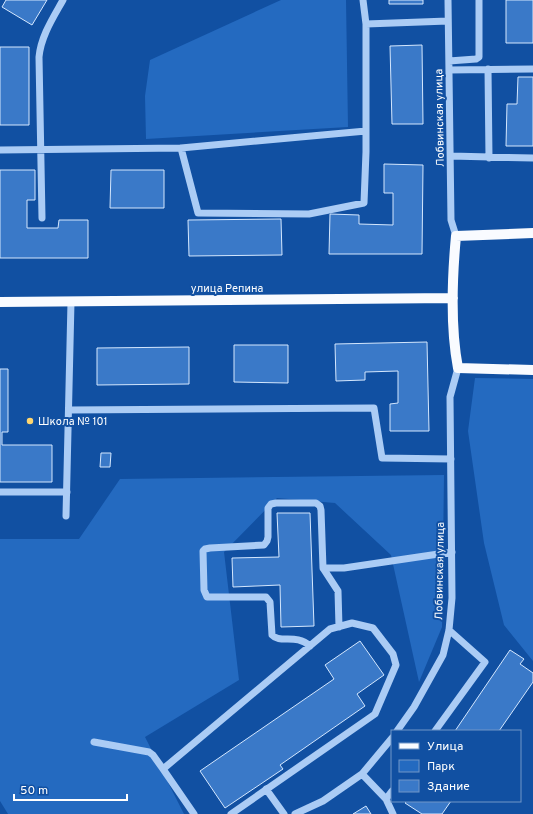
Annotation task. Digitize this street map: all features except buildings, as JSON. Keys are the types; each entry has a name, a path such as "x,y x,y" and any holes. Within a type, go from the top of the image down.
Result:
{"main road":[{"path":"533,233 456,236 453,298 455,352 458,368 533,370"},
{"name":"улица Репина","path":"0,302 453,298"}],"street":[{"path":"42,218 38,57 43,36 63,0"},
{"path":"180,148 198,213 309,214 364,203 366,24 363,0"},
{"name":"Лобвинская улица","path":"448,0 451,220 456,236"},
{"path":"449,61 476,59 479,57 479,0"},
{"path":"366,24 448,21"},
{"path":"488,69 489,158"},
{"path":"449,70 533,69"},
{"path":"0,150 180,148 366,131"},
{"path":"450,156 533,158"},
{"path":"66,516 71,302"},
{"name":"Лобвинская улица","path":"398,730 414,707 443,655 449,630 452,598 450,397 458,368"},
{"path":"69,410 374,408 382,458 451,459"},
{"path":"0,492 67,492"},
{"path":"310,646 301,640 294,638 274,638 272,635 270,602 266,596 207,597 204,590 203,551 210,548 258,547 264,545 268,537 268,508 271,504 316,503 320,506 321,510 323,568 338,591 339,627"},
{"path":"323,568 344,568 452,552"},
{"path":"163,769 330,629 352,623 373,628 393,654 396,665 374,714 231,814"},
{"path":"436,730 485,662 449,630"},
{"path":"294,814 323,801 362,774 391,739"},
{"path":"94,742 149,752 153,755 194,814"},
{"path":"362,774 386,799 393,814"},
{"path":"266,789 284,814"},
{"path":"386,799 391,792"}],"green space":[{"path":"281,0 346,0 348,127 146,139 145,96 150,60"},
{"path":"475,378 533,379 533,661 504,625 484,543 468,431"},
{"path":"444,475 442,627 419,682 391,555 335,503 277,498 224,552 239,680 145,737 184,814 8,814 0,801 0,539 79,539 120,479"}],"place":[{"name":"Школа № 101","path":"30,421"}]}
